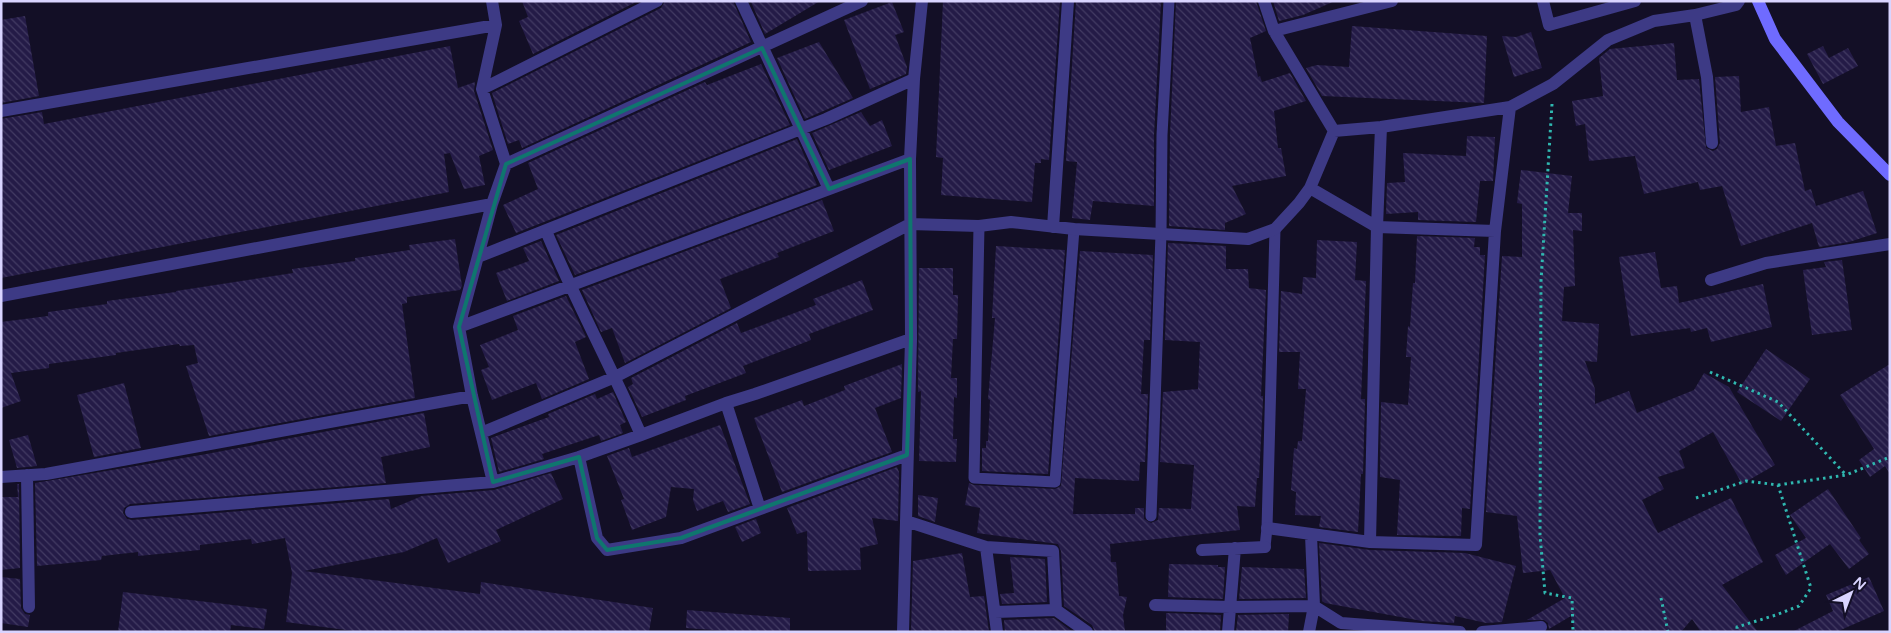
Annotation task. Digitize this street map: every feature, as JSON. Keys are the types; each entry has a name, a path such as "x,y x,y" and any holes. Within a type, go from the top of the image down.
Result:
{"street":[{"path":"492,1 496,25 482,90 506,164 492,204 459,327 472,396 493,482"},
{"path":"482,90 657,1"},
{"path":"741,1 829,189"},
{"path":"506,164 862,1"},
{"path":"903,632 912,339 910,159 914,80 922,1"},
{"path":"1053,227 1068,1"},
{"path":"1264,1 1274,31 1334,132"},
{"path":"1274,31 1392,1"},
{"path":"1543,1 1549,25 1635,1"},
{"path":"1334,132 1510,107 1553,84 1608,40 1654,21 1695,15 1736,5 1740,1"},
{"path":"1758,1 1774,39 1838,122 1890,175"},
{"path":"1695,15 1707,77 1712,144"},
{"path":"1,111 496,25"},
{"path":"478,257 801,129 914,80"},
{"path":"1267,528 1370,542 1476,546 1495,231 1510,107"},
{"path":"1370,542 1381,126"},
{"path":"481,433 615,377 910,224 979,226 1011,222 1074,229 1248,239 1274,229 1310,188 1334,132"},
{"path":"459,327 910,159"},
{"path":"1310,188 1377,226 1495,231"},
{"path":"1,296 492,204"},
{"path":"546,231 569,286 615,377 641,435"},
{"path":"1711,280 1766,263 1890,244"},
{"path":"131,512 493,482 641,435 726,403 912,339"},
{"path":"1,477 46,474 472,396"},
{"path":"726,403 760,509"},
{"path":"579,456 597,538 607,550 681,538 907,455"},
{"path":"27,475 29,607"},
{"path":"906,521 986,547 1053,551 1056,610"},
{"path":"1309,632 1314,606 1311,535"},
{"path":"986,547 997,632"},
{"path":"1202,550 1264,547"},
{"path":"1228,632 1235,548"},
{"path":"1155,605 1230,607 1314,606 1341,623 1460,632"},
{"path":"995,612 1056,610 1087,632"},
{"path":"1482,632 1541,627"}],"lane":[{"path":"1151,516 1161,234 1162,136 1169,1"},
{"path":"979,226 974,478 1055,482 1074,229"},
{"path":"1264,547 1267,528 1274,229"}],"path":[{"path":"1553,84 1541,281 1540,535 1545,593 1572,598 1573,632"},
{"path":"1710,372 1778,402 1846,475"},
{"path":"1696,498 1746,481 1778,485 1846,475 1890,457"},
{"path":"1737,632 1737,627 1776,616 1799,606 1812,588 1778,485"},
{"path":"1661,598 1668,632"}],"highlighted area":[{"path":"762,48 829,189 910,159 911,339 907,455 681,538 607,550 597,538 579,457 493,482 459,327 506,164"}],"building":[{"path":"522,1 638,1 533,54 519,21 528,17"},
{"path":"665,1 733,1 751,42 522,148 519,140 508,144 492,93 661,8"},
{"path":"820,1 765,34 751,2"},
{"path":"943,1 1060,1 1049,160 1041,159 1041,163 1035,163 1032,202 941,195 943,158 936,157"},
{"path":"1076,1 1161,1 1154,135 1154,206 1093,201 1090,220 1072,218 1077,162 1066,161"},
{"path":"1176,1 1256,1 1266,31 1250,38 1258,77 1260,76 1262,82 1290,73 1306,101 1274,111 1278,148 1281,148 1286,176 1232,186 1246,214 1225,223 1225,230 1169,226 1170,135"},
{"path":"1273,1 1335,1 1303,15 1279,21"},
{"path":"892,2 904,32 895,35 907,67 906,74 870,89 844,20"},
{"path":"25,16 39,96 1,103 1,20"},
{"path":"1352,26 1487,36 1484,103 1322,96 1306,68 1317,65 1349,67"},
{"path":"1531,32 1542,68 1514,77 1502,36 1516,37"},
{"path":"819,42 853,98 805,119 777,58"},
{"path":"1674,43 1677,80 1699,79 1706,148 1713,151 1717,149 1720,143 1715,77 1739,76 1741,112 1769,107 1776,146 1795,143 1805,191 1811,189 1816,206 1863,191 1877,233 1849,242 1819,247 1812,223 1741,246 1722,186 1700,190 1698,182 1644,194 1635,156 1589,161 1585,124 1576,126 1572,101 1603,96 1599,58 1610,49"},
{"path":"450,46 458,88 475,82 474,91 493,150 479,156 485,185 464,189 450,153 444,154 449,192 1,278 1,119 42,112 44,124"},
{"path":"1823,46 1829,58 1848,48 1858,66 1823,84 1807,54"},
{"path":"761,64 790,125 516,233 503,205 538,189 528,163 705,82 707,85"},
{"path":"861,112 870,126 882,120 892,146 829,170 812,133"},
{"path":"1467,136 1495,137 1493,181 1480,181 1476,222 1418,220 1418,212 1386,214 1387,183 1405,182 1403,153 1466,156"},
{"path":"797,139 817,185 575,275 556,235"},
{"path":"1521,170 1572,176 1568,213 1582,213 1582,231 1573,230 1575,286 1564,287 1562,321 1599,324 1597,362 1585,361 1595,389 1595,404 1629,391 1637,413 1694,390 1704,373 1729,387 1775,465 1742,484 1713,432 1679,451 1685,468 1658,477 1664,489 1642,500 1658,533 1731,498 1763,562 1722,585 1758,632 1701,632 1692,619 1681,632 1575,632 1571,616 1549,629 1548,623 1544,620 1527,620 1565,598 1550,570 1523,573 1517,516 1486,512 1502,256 1522,257 1522,204 1517,203"},
{"path":"822,200 834,231 777,253 779,257 720,279 731,308 625,363 612,328 601,332 582,290"},
{"path":"1417,236 1475,238 1474,247 1480,247 1480,255 1485,255 1470,509 1462,508 1461,536 1397,535 1400,480 1380,477 1381,402 1408,405 1411,357 1406,357 1413,283 1415,283"},
{"path":"455,239 462,286 460,290 407,297 407,303 402,304 415,398 209,436 186,366 198,363 194,345 180,346 179,344 49,364 49,368 11,373 21,401 1,408 1,322 48,316 48,312 107,304 107,301 293,273 292,269 355,261 355,258 410,250 409,245"},
{"path":"1317,240 1357,242 1355,280 1366,281 1361,399 1365,399 1363,474 1361,474 1358,532 1319,527 1321,516 1295,515 1296,492 1291,490 1294,448 1297,449 1298,441 1302,441 1306,389 1298,389 1300,352 1279,352 1281,291 1302,294 1303,277 1316,278"},
{"path":"541,241 559,281 507,301 496,273 529,261 523,248"},
{"path":"1168,243 1226,246 1226,269 1248,269 1249,288 1266,290 1261,396 1263,396 1263,400 1259,478 1257,478 1255,507 1237,506 1240,530 1110,544 1111,562 1116,562 1119,596 1127,597 1123,615 1125,631 1095,632 1092,625 1064,606 1061,551 1058,544 977,533 980,508 965,505 969,483 974,485 1055,489 1061,486 1080,251 1153,255 1150,340 1144,340 1141,394 1148,394 1145,462 1140,462 1139,481 1075,478 1073,514 1135,514 1135,508 1144,508 1144,519 1151,523 1158,520 1159,508 1191,509 1194,465 1160,462 1163,392 1198,389 1200,342 1165,340"},
{"path":"996,246 1065,250 1048,474 982,471 982,448 986,448 986,441 988,441 990,400 988,399 995,318 992,318"},
{"path":"1655,252 1661,288 1677,286 1679,303 1763,284 1772,327 1711,342 1707,328 1691,332 1690,328 1631,336 1619,257"},
{"path":"1842,260 1852,330 1812,335 1803,270 1826,267 1824,262"},
{"path":"919,268 953,268 953,295 958,295 957,339 953,339 951,378 957,378 957,398 954,397 953,439 957,439 956,462 919,461 921,391 918,392"},
{"path":"862,280 873,310 809,334 811,340 743,366 746,373 685,396 686,400 642,417 628,387 633,384 631,378 737,323 741,333 816,305 813,299"},
{"path":"566,296 586,337 575,342 589,379 542,399 536,383 492,400 481,370 489,367 480,345 518,330 513,316"},
{"path":"1766,349 1810,379 1781,421 1737,392"},
{"path":"902,364 901,398 875,408 892,452 782,492 754,418 802,400 804,406 845,390 844,386"},
{"path":"1890,364 1890,474 1885,466 1870,477 1859,460 1874,449 1840,395"},
{"path":"124,383 141,448 94,457 77,395"},
{"path":"613,392 626,422 620,425 623,433 601,441 599,435 542,454 544,459 499,472 491,438 549,417 548,414 595,394 597,399"},
{"path":"424,413 430,447 381,457 386,483 130,504 124,508 123,513 127,519 132,520 389,499 391,509 422,496 494,490 551,473 563,499 496,530 501,541 448,563 437,538 404,552 304,571 480,594 481,582 653,608 649,632 361,632 286,622 292,573 285,538 252,544 251,539 200,545 200,550 138,556 138,552 102,556 101,560 37,566 35,483 201,455"},
{"path":"720,425 750,504 728,512 723,501 697,511 693,500 694,489 671,487 666,517 632,530 621,500 624,499 607,456 629,448 632,457"},
{"path":"28,435 37,466 17,468 9,440"},
{"path":"897,467 899,472 898,521 872,518 878,544 860,548 861,570 808,571 807,531 797,534 787,508"},
{"path":"17,484 19,484 20,568 1,570 1,497 18,497"},
{"path":"1828,489 1861,538 1859,540 1869,554 1849,569 1830,544 1786,575 1775,555 1806,538 1790,515"},
{"path":"918,495 938,498 935,522 918,516"},
{"path":"756,519 761,533 742,542 735,527"},
{"path":"1319,543 1370,550 1465,553 1516,566 1502,622 1486,623 1455,616 1454,623 1422,621 1325,603 1322,601"},
{"path":"962,553 970,597 984,596 989,632 911,632 913,561"},
{"path":"1010,557 1045,559 1047,602 1002,604 1000,594 1014,593"},
{"path":"1169,564 1218,565 1218,567 1225,567 1223,599 1168,597"},
{"path":"1242,567 1304,569 1306,598 1239,599"},
{"path":"1,577 20,579 21,608 25,614 30,615 28,627 1,623"},
{"path":"1869,577 1884,611 1836,632 1792,632 1833,611 1826,595"},
{"path":"123,592 267,609 264,629 231,625 230,632 118,632"},
{"path":"687,610 790,618 790,632 741,632 686,628"},
{"path":"1166,613 1221,615 1220,632 1166,632"},
{"path":"1289,614 1288,632 1236,632 1238,615"},
{"path":"1054,618 1073,632 1005,632 1004,620"}]}
